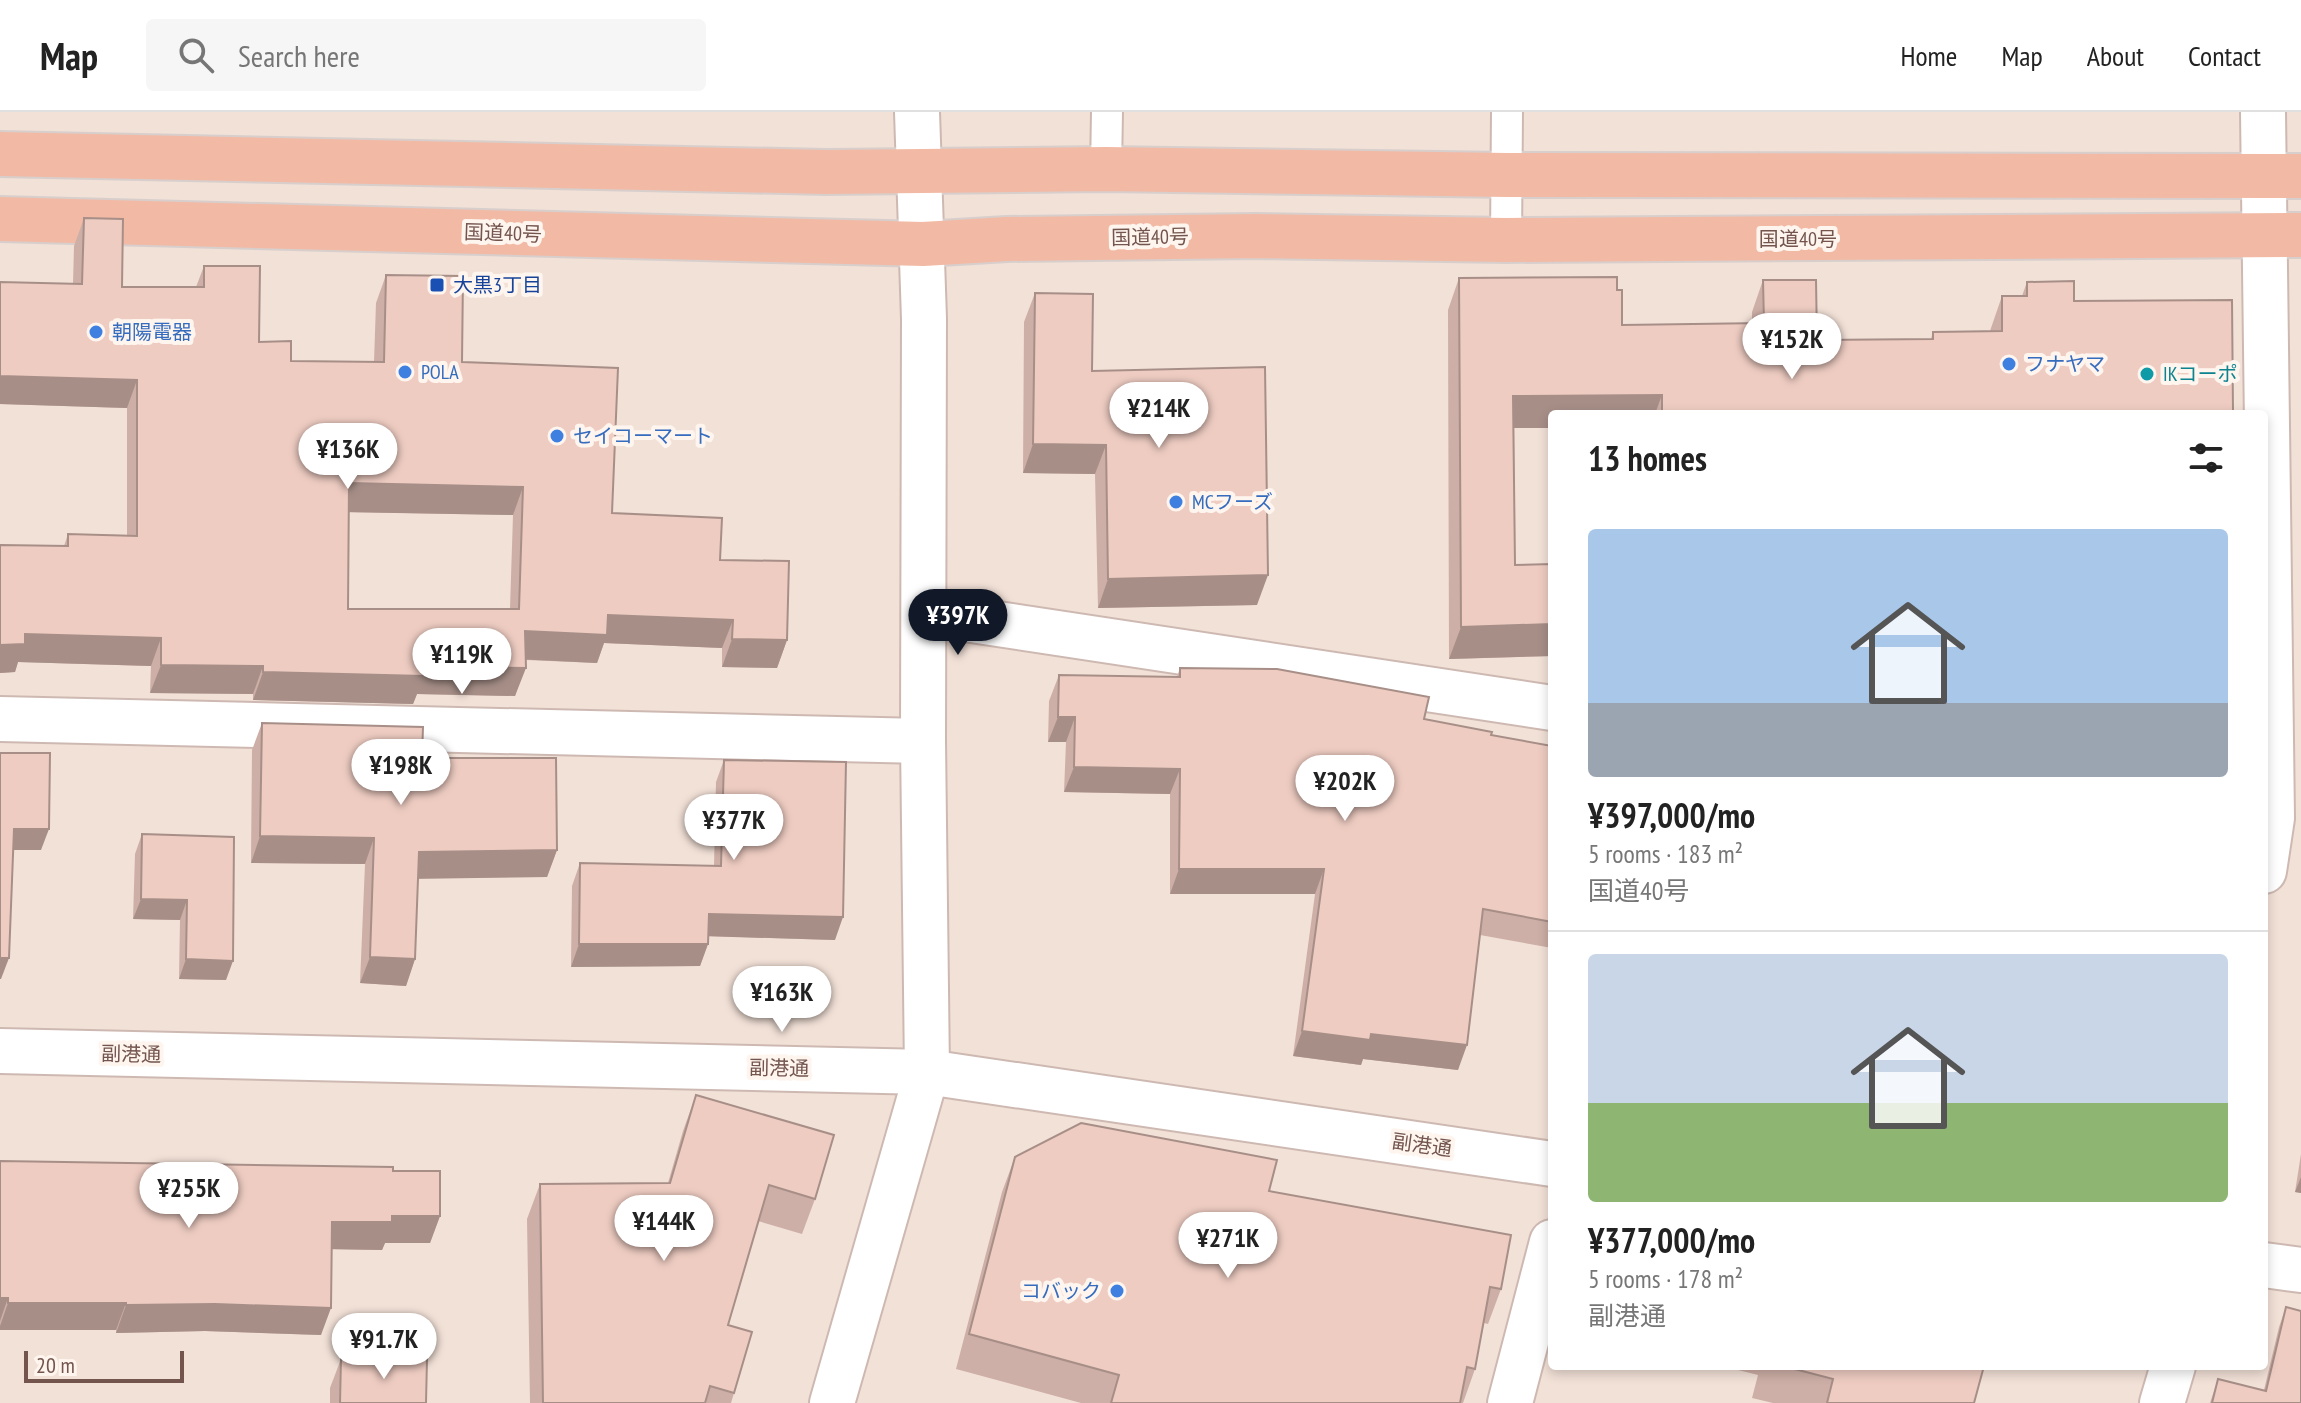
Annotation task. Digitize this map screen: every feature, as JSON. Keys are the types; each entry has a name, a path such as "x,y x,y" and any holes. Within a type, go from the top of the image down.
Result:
{"highway":[{"path":"0,154 826,172 1106,169 1507,175 2282,176"},
{"name":"国道40号","path":"0,219 923,244 1007,239 1240,236 1506,240 2282,236"}],"street":[{"path":"832,1403 927,1072 923,741 923,244 917,112"},
{"path":"2263,112 2282,176 2279,819 2268,857"},
{"path":"925,613 1548,707"},
{"path":"0,719 923,741"},
{"name":"副港通","path":"0,1051 927,1072 1548,1163"},
{"path":"1510,1403 1548,1257"},
{"path":"2268,1266 2301,1270"},
{"path":"2162,1403 2172,1370"}],"lane":[{"path":"1106,169 1107,112"},
{"path":"1506,240 1507,112"}],"shaded area":[{"path":"0,112 2301,112 2301,1403 0,1403"}],"building":[{"path":"84,218 123,219 122,287 204,287 204,266 260,266 259,342 291,341 291,361 384,362 386,275 463,276 462,362 618,368 612,513 722,518 720,560 789,561 787,640 732,639 733,620 608,615 607,635 525,631 526,668 424,666 424,676 263,672 263,666 161,665 161,638 25,634 25,644 0,645 0,545 68,546 68,534 137,536 137,380 0,376 0,282 82,284","holes":["349,483 523,487 519,609 348,609"]},
{"path":"1617,277 1617,290 1622,290 1622,325 1764,323 1763,280 1816,280 1817,340 1933,339 1933,332 2002,331 2002,296 2027,296 2027,282 2074,281 2074,301 2232,300 2233,410 1662,410 1662,395 1513,396 1515,565 1548,564 1548,624 1461,627 1459,278"},
{"name":"MCフーズ","path":"1035,293 1093,294 1092,371 1265,367 1268,575 1108,579 1106,445 1033,444"},
{"path":"1180,668 1277,669 1429,697 1424,719 1548,745 1548,921 1483,909 1467,1045 1371,1034 1370,1040 1302,1031 1324,869 1179,869 1180,769 1074,767 1075,717 1058,717 1059,675 1180,677"},
{"path":"262,723 423,727 422,758 556,758 557,850 419,852 415,959 370,957 374,838 260,836"},
{"path":"0,753 50,753 49,829 14,829 9,958 0,958"},
{"path":"724,760 846,762 843,917 709,914 708,944 579,944 580,863 721,866"},
{"path":"142,834 234,837 233,961 186,959 187,900 141,899"},
{"path":"696,1095 834,1135 815,1199 769,1185 728,1325 752,1332 734,1393 710,1386 705,1403 543,1403 540,1184 670,1183"},
{"path":"1081,1123 1277,1160 1269,1191 1511,1235 1501,1289 1490,1287 1475,1369 1467,1367 1460,1403 1111,1403 1119,1375 969,1334 1015,1157"},
{"path":"0,1161 393,1167 393,1171 440,1171 440,1216 392,1216 392,1222 332,1222 331,1308 8,1303 8,1298 0,1298"},
{"path":"2286,1307 2301,1311 2301,1403 2212,1403 2218,1379 2266,1391"},
{"path":"341,1359 427,1359 426,1403 340,1403"},
{"path":"1798,1370 1983,1370 1974,1403 1827,1403 1833,1379"}],"place":[{"name":"大黒3丁目","path":"437,285"},
{"name":"朝陽電器","path":"96,332"},
{"name":"フナヤマ","path":"2009,364"},
{"name":"POLA","path":"405,372"},
{"name":"IKコーポ","path":"2147,374"},
{"name":"セイコーマート","path":"557,436"},
{"name":"MCフーズ","path":"1176,502"},
{"name":"コバック","path":"1117,1291"}]}
